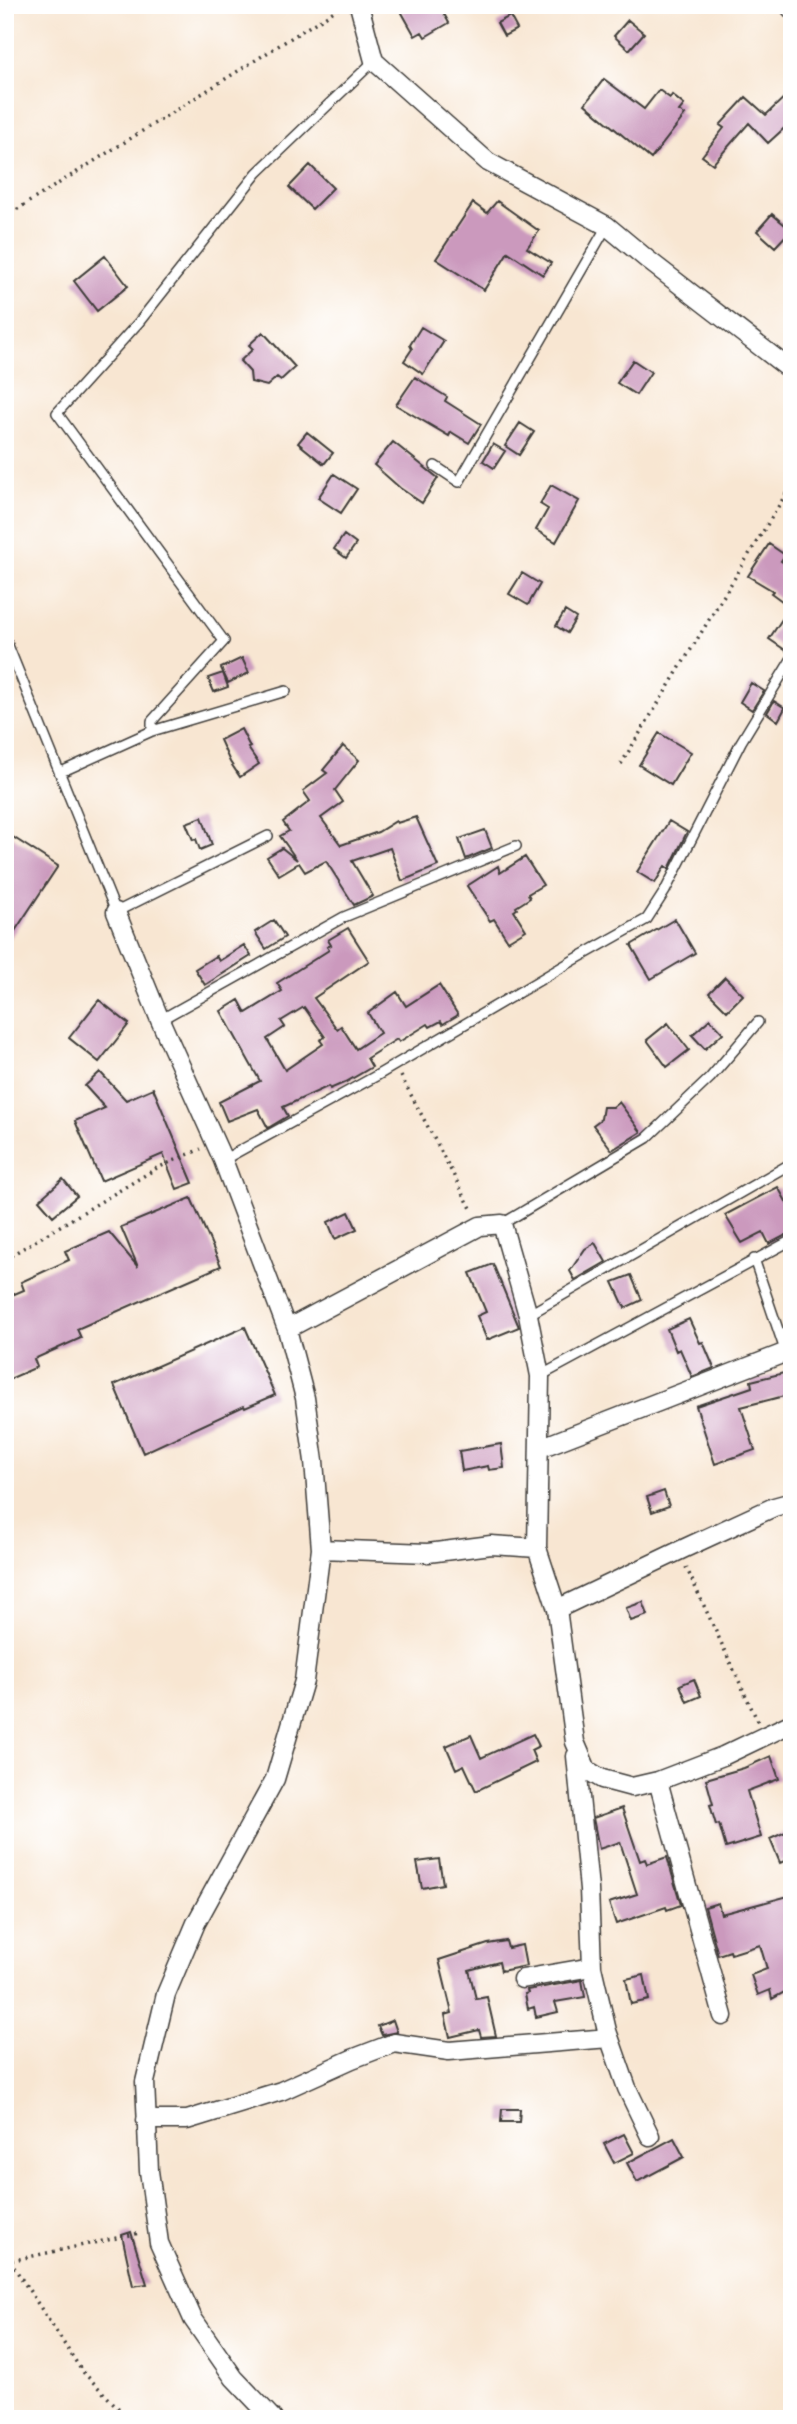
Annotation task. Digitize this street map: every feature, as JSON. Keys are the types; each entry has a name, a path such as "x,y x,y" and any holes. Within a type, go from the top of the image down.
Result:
{"street":[{"path":"359,5 374,61 488,162 607,226 792,371"},
{"path":"116,912 160,1020 223,1160 287,1329 305,1398 314,1461 321,1549 304,1681 275,1779 195,1923 166,1994 145,2082 149,2171 159,2243 193,2319 234,2378 273,2419"},
{"path":"287,1329 480,1226 502,1224 527,1315 540,1376 537,1548 557,1609 575,1742 589,1889 592,1967 609,2038 627,2088 650,2136"},
{"path":"540,1448 789,1351"},
{"path":"557,1609 775,1507 792,1502"},
{"path":"321,1549 428,1553 491,1545 537,1548"},
{"path":"575,1742 587,1770 602,1779 632,1787 658,1781 723,1756 765,1736 790,1730"},
{"path":"658,1781 723,2016"},
{"path":"522,1979 592,1967"},
{"path":"146,2120 187,2120 211,2113 281,2091 394,2043 449,2051 609,2038"}],"lane":[{"path":"782,5 792,16"},
{"path":"152,731 152,722 224,640 57,414 139,322 257,173 374,61"},
{"path":"435,466 459,482 607,226"},
{"path":"5,638 116,912 268,836"},
{"path":"223,1160 395,1065 646,919 665,891 741,742 792,658"},
{"path":"61,772 152,731 286,691"},
{"path":"160,1020 344,916 516,846"},
{"path":"502,1224 647,1138 710,1078 758,1021"},
{"path":"527,1315 792,1163"},
{"path":"540,1376 792,1240"},
{"path":"754,1259 789,1351"}],"path":[{"path":"5,217 344,5"},
{"path":"621,764 792,484"},
{"path":"395,1065 480,1226"},
{"path":"5,1259 157,1168 215,1143"},
{"path":"679,1551 765,1736"},
{"path":"130,2419 82,2371 8,2261 156,2230"}],"building":[{"path":"410,5 439,5 449,23 425,37 422,32 415,36 401,11"},
{"path":"510,16 517,29 504,36 497,23"},
{"path":"628,20 644,33 629,50 614,36"},
{"path":"604,79 644,109 659,90 670,98 672,95 684,105 679,111 685,115 651,159 585,104"},
{"path":"792,90 792,121 768,143 749,123 713,164 702,156 724,128 720,125 746,97 766,115"},
{"path":"310,165 333,188 312,209 289,187"},
{"path":"497,201 539,231 527,248 551,263 543,275 508,252 484,290 436,259 473,203 487,213"},
{"path":"772,214 791,230 775,247 757,231"},
{"path":"105,256 128,286 97,311 74,281"},
{"path":"421,327 444,341 423,374 404,361"},
{"path":"263,332 295,367 281,380 277,377 267,386 251,382 250,372 240,361 253,349 249,345"},
{"path":"633,360 651,372 636,395 617,383"},
{"path":"415,377 447,397 445,401 481,424 469,443 451,432 449,436 396,405"},
{"path":"520,423 534,432 519,455 505,446"},
{"path":"307,432 333,453 324,464 298,443"},
{"path":"393,442 438,478 422,503 374,465"},
{"path":"493,444 505,451 494,468 483,461"},
{"path":"334,474 357,489 341,513 318,498"},
{"path":"551,485 579,501 556,542 536,530 548,509 540,504"},
{"path":"344,535 356,544 346,558 334,549"},
{"path":"769,544 785,555 781,561 792,568 792,651 788,652 769,639 790,607 771,593 773,591 748,576"},
{"path":"522,573 540,584 528,605 509,594"},
{"path":"565,611 576,618 567,633 556,626"},
{"path":"242,658 249,673 228,683 221,668"},
{"path":"223,673 228,687 214,692 208,678"},
{"path":"751,683 764,691 752,710 740,702"},
{"path":"774,701 785,708 778,721 767,713"},
{"path":"241,729 250,747 248,748 259,764 240,777 220,740"},
{"path":"659,733 691,752 671,785 639,765"},
{"path":"343,746 359,760 335,790 343,802 321,818 341,845 378,832 396,821 397,823 416,817 438,866 402,881 390,848 352,861 373,896 354,905 326,861 305,872 299,863 279,875 267,857 282,848 297,860 280,836 289,831 283,822 310,801 303,791 327,773 323,770"},
{"path":"202,817 212,845 200,850 186,823"},
{"path":"669,821 687,832 669,869 665,866 655,883 637,872"},
{"path":"485,830 492,848 466,859 459,839"},
{"path":"5,832 58,866 5,946"},
{"path":"525,857 543,885 528,894 530,898 516,907 514,911 526,930 508,941 494,919 490,921 467,886 498,866 500,873"},
{"path":"675,919 695,953 651,979 631,945"},
{"path":"274,920 285,937 266,949 255,932"},
{"path":"348,928 369,961 314,998 337,1029 341,1026 356,1049 380,1033 368,1013 397,992 406,1006 439,985 458,1015 443,1024 441,1021 430,1027 428,1024 399,1042 397,1039 367,1058 372,1067 346,1082 330,1089 329,1086 283,1107 288,1116 268,1128 258,1109 227,1121 219,1102 260,1081 221,1011 239,1000 246,1013 282,991 277,983 329,950 327,947 331,945 328,940","holes":["304,1007 325,1037 320,1040 323,1044 285,1070 267,1039 285,1027 281,1021"]},
{"path":"244,945 251,956 205,985 195,969 216,956 219,961"},
{"path":"725,977 743,995 727,1011 709,993"},
{"path":"99,1000 129,1024 99,1062 69,1038"},
{"path":"710,1019 723,1033 705,1049 692,1035"},
{"path":"668,1023 689,1050 667,1067 647,1040"},
{"path":"100,1072 126,1100 153,1088 193,1183 177,1189 163,1154 101,1181 75,1121 105,1108 85,1086"},
{"path":"619,1102 641,1132 612,1150 593,1125 601,1119 603,1107 613,1107"},
{"path":"63,1179 77,1196 53,1216 39,1200"},
{"path":"778,1187 792,1212 792,1232 769,1244 763,1232 742,1243 725,1215"},
{"path":"191,1198 221,1266 77,1329 81,1338 34,1359 37,1367 5,1381 5,1298 24,1290 21,1282 69,1260 65,1251 109,1232 138,1267 121,1227"},
{"path":"349,1212 357,1229 335,1239 328,1222"},
{"path":"595,1243 606,1262 575,1280 570,1271 585,1249"},
{"path":"493,1264 519,1327 487,1340 477,1316 486,1312 470,1273"},
{"path":"631,1275 642,1300 625,1308 613,1282"},
{"path":"689,1319 714,1368 692,1377 680,1349 676,1351 667,1329"},
{"path":"245,1327 275,1395 245,1408 244,1406 143,1453 114,1385"},
{"path":"792,1371 792,1394 741,1407 755,1450 715,1464 696,1406 752,1387 751,1381"},
{"path":"501,1444 504,1468 489,1470 488,1466 462,1471 459,1451"},
{"path":"664,1491 669,1506 652,1512 647,1497"},
{"path":"643,1602 648,1615 631,1621 626,1608"},
{"path":"694,1679 701,1696 687,1702 680,1685"},
{"path":"533,1734 539,1746 531,1750 536,1762 476,1791 464,1765 456,1769 446,1746 471,1735 481,1758"},
{"path":"771,1756 779,1779 747,1791 761,1837 726,1848 710,1805 713,1804 706,1779 744,1768"},
{"path":"622,1808 640,1861 645,1859 647,1864 667,1857 681,1905 667,1910 666,1907 616,1924 609,1903 637,1894 620,1842 599,1849 593,1818"},
{"path":"792,1829 792,1858 780,1863 770,1839"},
{"path":"439,1859 443,1884 422,1888 417,1862"},
{"path":"792,1895 792,1988 772,1999 770,1990 758,1995 751,1975 767,1969 760,1945 718,1955 705,1907 718,1903 721,1914"},
{"path":"506,1941 508,1948 522,1945 526,1966 501,1971 499,1962 469,1970 476,1999 487,1997 496,2036 481,2037 479,2030 450,2037 445,2015 452,2013 439,1960"},
{"path":"644,1975 649,2000 631,2004 626,1979"},
{"path":"582,1980 585,1997 555,2002 558,2012 536,2017 534,2007 528,2009 525,1994 528,1993 527,1990"},
{"path":"393,2020 397,2032 382,2035 378,2026"},
{"path":"502,2109 520,2109 519,2122 501,2122"},
{"path":"624,2134 634,2153 614,2163 604,2144"},
{"path":"674,2138 684,2157 637,2182 627,2163"},
{"path":"131,2232 147,2284 133,2286 122,2235"}]}
